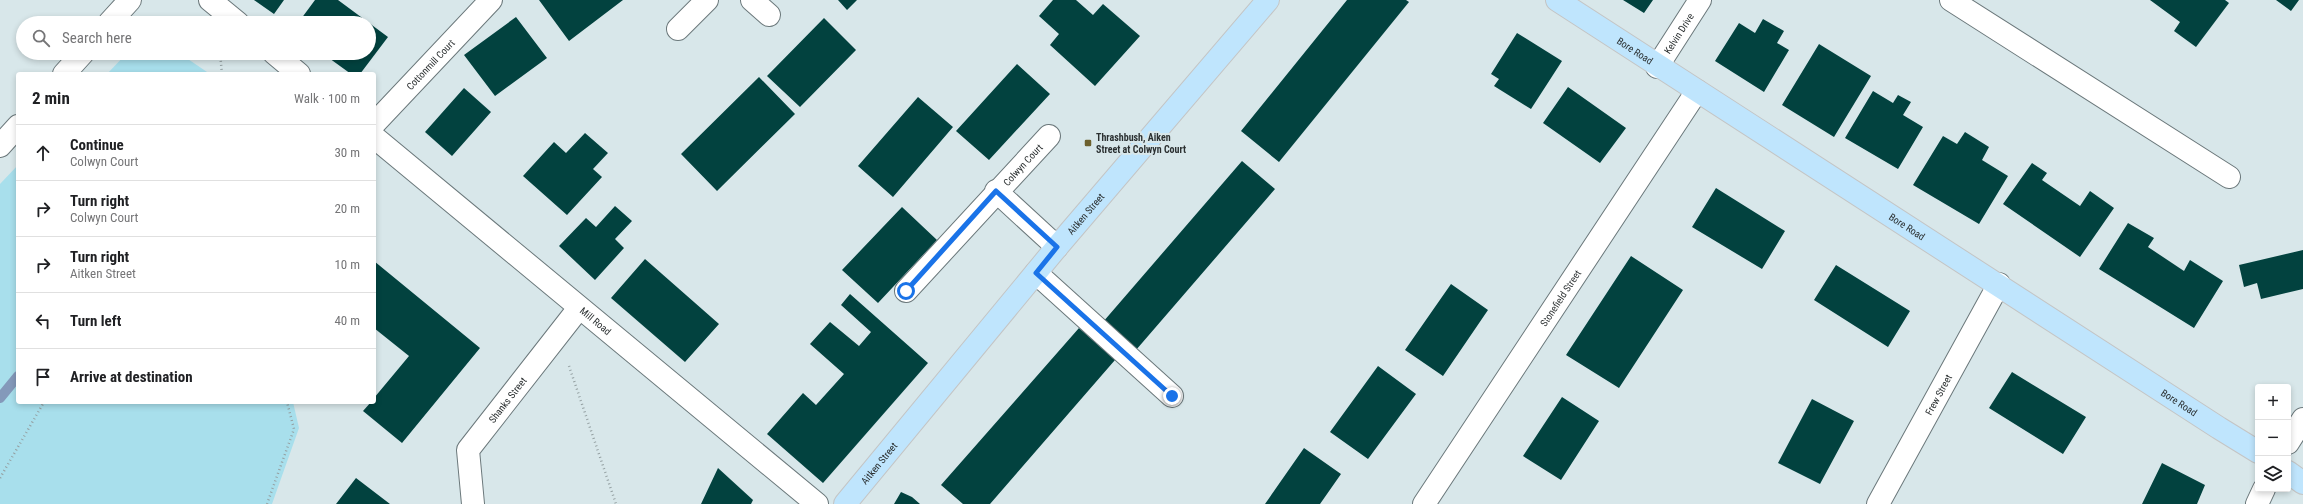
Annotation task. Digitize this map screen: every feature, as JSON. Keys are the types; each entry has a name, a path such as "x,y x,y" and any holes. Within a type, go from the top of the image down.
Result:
{"main road":[{"name":"Aitken Street","path":"845,504 1057,247 1268,0"},
{"name":"Bore Road","path":"1557,0 1657,67 1999,284 2255,450"},
{"path":"2291,474 2303,484"}],"street":[{"path":"115,16 130,0"},
{"path":"210,0 229,16"},
{"path":"678,29 707,0"},
{"path":"752,0 769,15"},
{"name":"Kelvin Drive","path":"1657,67 1700,0"},
{"path":"1951,0 2229,178"},
{"name":"Cottonmill Court","path":"376,122 486,2"},
{"path":"66,72 77,60"},
{"path":"282,60 297,72"},
{"name":"Stonefield Street","path":"1424,504 1697,91"},
{"path":"0,146 16,128"},
{"name":"Colwyn Court","path":"906,291 996,191 1049,136"},
{"name":"Mill Road","path":"376,139 817,504"},
{"name":"Colwyn Court","path":"996,191 1057,247"},
{"path":"1036,273 1172,396"},
{"name":"Frew Street","path":"1878,504 1999,284"},
{"name":"Shanks Street","path":"473,504 468,450 579,308"},
{"path":"2291,438 2303,419"},
{"path":"2257,504 2263,492"}],"path":[{"path":"221,60 222,72"},
{"path":"554,340 565,352 616,504"},
{"path":"0,478 43,404"},
{"path":"267,504 294,430 288,404"}],"shaded area":[{"path":"120,60 189,60 207,72 109,72"},
{"path":"16,167 16,404 293,404 299,428 272,504 0,504 0,184"}],"building":[{"path":"254,0 284,0 274,14"},
{"path":"315,0 338,0 360,16 303,16"},
{"path":"539,0 623,0 569,41"},
{"path":"838,0 857,0 847,10"},
{"path":"1053,0 1076,0 1093,15 1103,4 1140,36 1095,86 1050,45 1059,34 1039,16"},
{"path":"1347,0 1406,0 1409,2 1279,162 1241,131"},
{"path":"1623,0 1653,0 1644,13"},
{"path":"2150,0 2225,0 2229,3 2196,47 2174,31 2180,22"},
{"path":"2276,0 2299,0 2291,11"},
{"path":"516,17 547,58 495,96 464,55"},
{"path":"824,18 856,50 800,107 767,76"},
{"path":"1763,19 1784,31 1777,43 1789,50 1764,92 1715,61 1739,23 1755,33"},
{"path":"376,28 388,37 376,53"},
{"path":"1517,33 1562,61 1531,109 1494,86 1499,79 1491,74"},
{"path":"1819,44 1871,76 1834,137 1782,105"},
{"path":"332,60 371,60 362,72 348,72"},
{"path":"1017,64 1050,94 989,160 956,131"},
{"path":"759,77 795,114 717,191 681,154"},
{"path":"1568,87 1626,128 1600,163 1543,123"},
{"path":"464,88 491,112 452,156 425,132"},
{"path":"1873,91 1893,103 1898,95 1911,102 1903,115 1923,127 1898,169 1845,138"},
{"path":"918,97 953,127 893,197 858,166"},
{"path":"1965,132 1989,147 1982,160 2008,176 1979,224 1913,185 1943,136 1957,144"},
{"path":"585,133 608,153 593,169 602,177 567,215 523,176 554,142 566,153"},
{"path":"1242,161 1275,189 1136,350 1103,322"},
{"path":"2032,163 2047,173 2042,180 2080,206 2090,191 2114,208 2080,257 2003,204"},
{"path":"1716,188 1785,231 1762,269 1692,227"},
{"path":"615,206 632,221 615,239 624,248 595,280 559,246 586,218 596,227"},
{"path":"902,207 937,240 878,303 842,270"},
{"path":"2128,223 2154,238 2148,247 2184,271 2190,260 2223,281 2194,328 2099,269"},
{"path":"2303,250 2303,289 2261,299 2257,283 2244,287 2239,265"},
{"path":"1631,256 1683,290 1619,388 1566,355"},
{"path":"645,259 719,324 685,362 611,298"},
{"path":"376,263 480,348 402,443 363,411 369,404 376,404 376,396 409,356 376,330"},
{"path":"1836,265 1910,311 1888,347 1814,300"},
{"path":"1451,284 1488,310 1443,376 1405,350"},
{"path":"850,294 928,363 823,483 767,434 803,393 816,405 844,374 810,344 830,322 859,346 871,332 841,305"},
{"path":"1079,328 1115,360 990,504 963,504 941,485"},
{"path":"1378,366 1416,394 1368,459 1330,432"},
{"path":"2012,372 2086,417 2063,454 1989,408"},
{"path":"1562,397 1599,421 1561,480 1523,456"},
{"path":"1812,399 1854,421 1820,484 1778,463"},
{"path":"1304,448 1341,474 1320,504 1265,504"},
{"path":"2162,463 2205,485 2197,504 2142,504"},
{"path":"718,468 753,500 751,504 701,504"},
{"path":"356,478 390,504 336,504"},
{"path":"901,492 912,497 920,504 894,504"}],"waterway":[{"path":"0,398 16,378"}],"place":[{"name":"Thrashbush, Aiken Street at Colwyn Court","path":"1088,143"}],"route":[{"path":"906,291 996,191 1057,247 1036,273 1172,396"}]}
